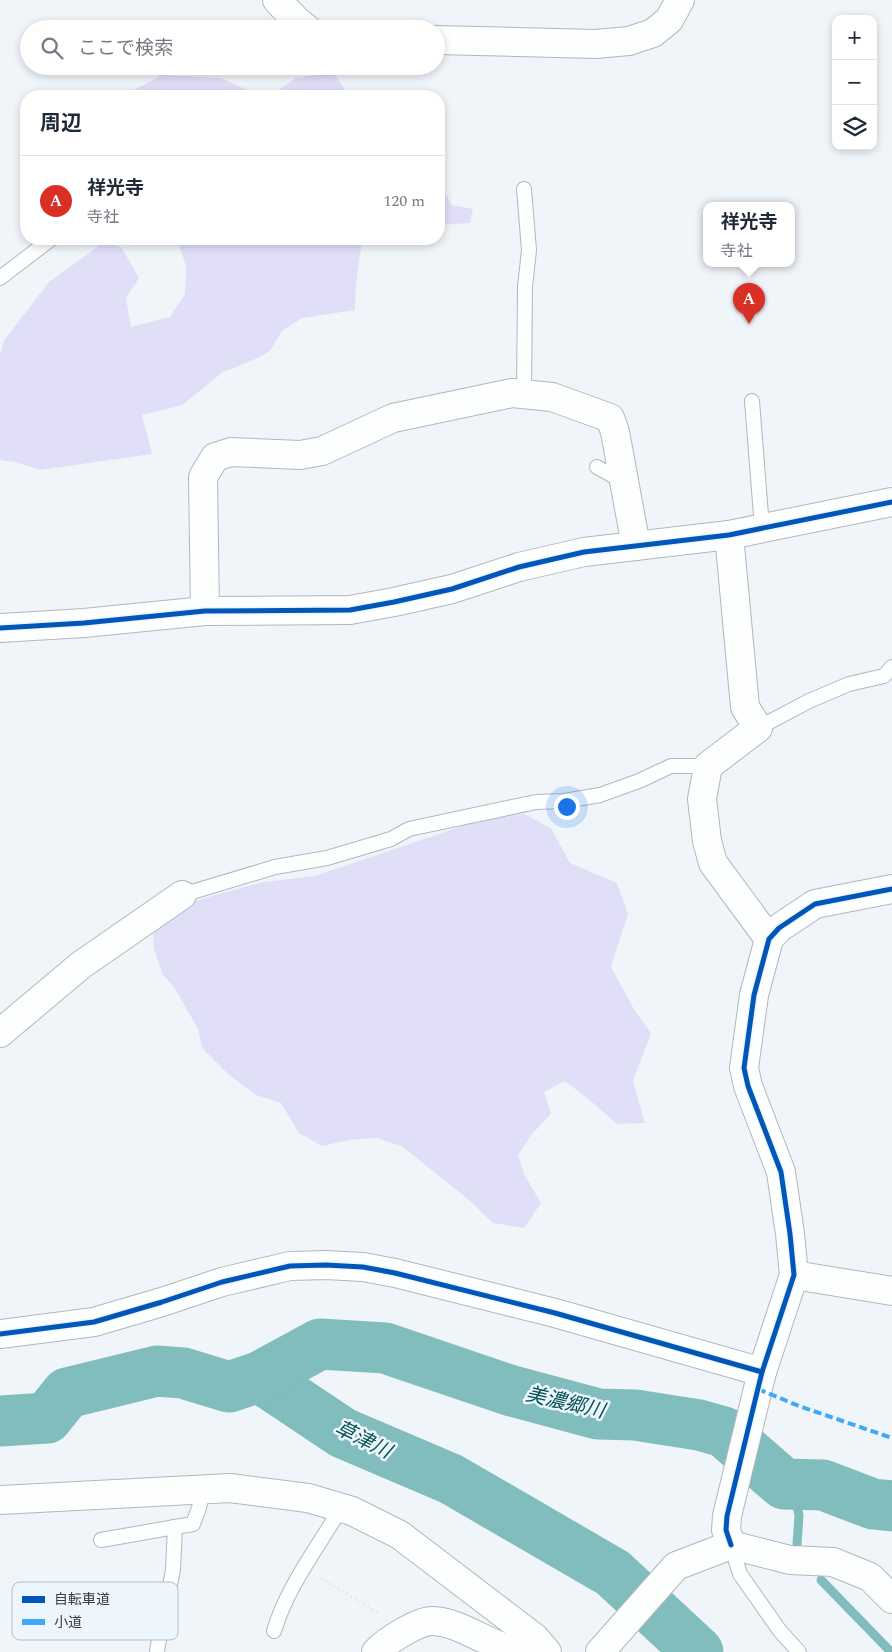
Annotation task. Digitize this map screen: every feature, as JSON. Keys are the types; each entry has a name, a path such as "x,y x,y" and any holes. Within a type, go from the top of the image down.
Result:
{"street":[{"path":"277,0 296,20"},
{"path":"445,40 595,44 629,41 653,33 669,20 680,0"},
{"path":"205,611 203,477 214,457 231,452 300,455 322,451 393,418 512,393 552,397 610,418 615,432 636,546"},
{"path":"0,628 84,623 205,611 350,610 452,589 518,567 584,552 729,535 892,502"},
{"path":"729,535 745,707 758,728 708,766 702,800 707,841 713,863 769,939"},
{"path":"731,1545 726,1530 727,1516 762,1372 794,1275 781,1172 748,1086 744,1068 754,995 769,939 779,928 815,904 892,889"},
{"path":"0,1033 81,965 182,895"},
{"path":"0,1334 94,1322 222,1282 290,1266 354,1266 396,1273 546,1311 762,1372"},
{"path":"794,1275 892,1290"},
{"path":"0,1500 230,1488 308,1498 352,1511 400,1535 535,1638 547,1652"},
{"path":"602,1651 676,1566 731,1545 790,1560 833,1562 870,1577 892,1599"},
{"path":"386,1644 404,1631 431,1620 456,1626 500,1646 524,1652"}],"lane":[{"path":"524,189 529,250 525,286 524,394"},
{"path":"0,278 43,245"},
{"path":"752,401 762,528"},
{"path":"597,467 624,482"},
{"path":"758,728 809,701 848,684 884,676 892,667"},
{"path":"182,895 275,867 327,858 391,839 409,829 536,802 564,801 600,795 639,781 671,766 708,766"},
{"path":"101,1540 193,1524 203,1490"},
{"path":"274,1631 284,1606 341,1508"},
{"path":"171,1582 175,1527"},
{"path":"731,1545 740,1574 780,1631 798,1652"},
{"path":"157,1650 159,1640"}],"path":[{"path":"305,1568 382,1616 386,1644"}],"shaded area":[{"path":"162,75 220,78 247,90 134,90"},
{"path":"335,75 345,90 279,90 296,78"},
{"path":"445,193 452,205 473,209 470,223 445,225"},
{"path":"100,245 115,245 122,248 139,278 126,298 131,327 170,317 185,294 186,266 179,245 361,245 356,283 355,310 302,318 282,331 270,351 223,372 182,405 142,415 152,454 40,470 15,462 0,460 0,353 5,339 49,282"},
{"path":"524,814 551,828 570,863 617,883 628,914 611,967 635,1011 651,1033 633,1081 645,1123 617,1124 565,1081 544,1092 551,1114 532,1134 518,1155 524,1174 541,1203 524,1228 493,1223 469,1200 403,1147 377,1138 349,1140 322,1146 299,1133 281,1103 256,1095 228,1074 202,1048 198,1029 174,987 163,975 154,949 153,929 193,902 215,895 263,882 315,876 480,820"}],"waterway":[{"name":"美濃郷川","path":"0,1421 47,1418 67,1393 157,1371 183,1373 229,1387 259,1377 320,1344 385,1348 512,1391 598,1414 635,1415 699,1425 724,1432 784,1484 823,1485 873,1504 892,1506"},
{"name":"草津川","path":"259,1377 343,1433 451,1479 613,1573 698,1652"},
{"path":"784,1484 795,1497 799,1515 797,1544"},
{"path":"821,1580 891,1652"}],"marked path":[{"path":"758,1389 799,1406 892,1438"}],"cycle path":[{"path":"0,628 84,623 205,611 350,610 452,589 519,567 584,552 729,535 892,502"},
{"path":"731,1545 726,1530 727,1516 762,1372 794,1275 781,1172 748,1086 744,1068 754,995 769,939 779,928 815,904 892,889"},
{"path":"0,1334 94,1322 222,1282 290,1266 326,1265 363,1267 395,1273 555,1313 762,1372"}],"place":[{"name":"祥光寺","path":"749,324"}]}
